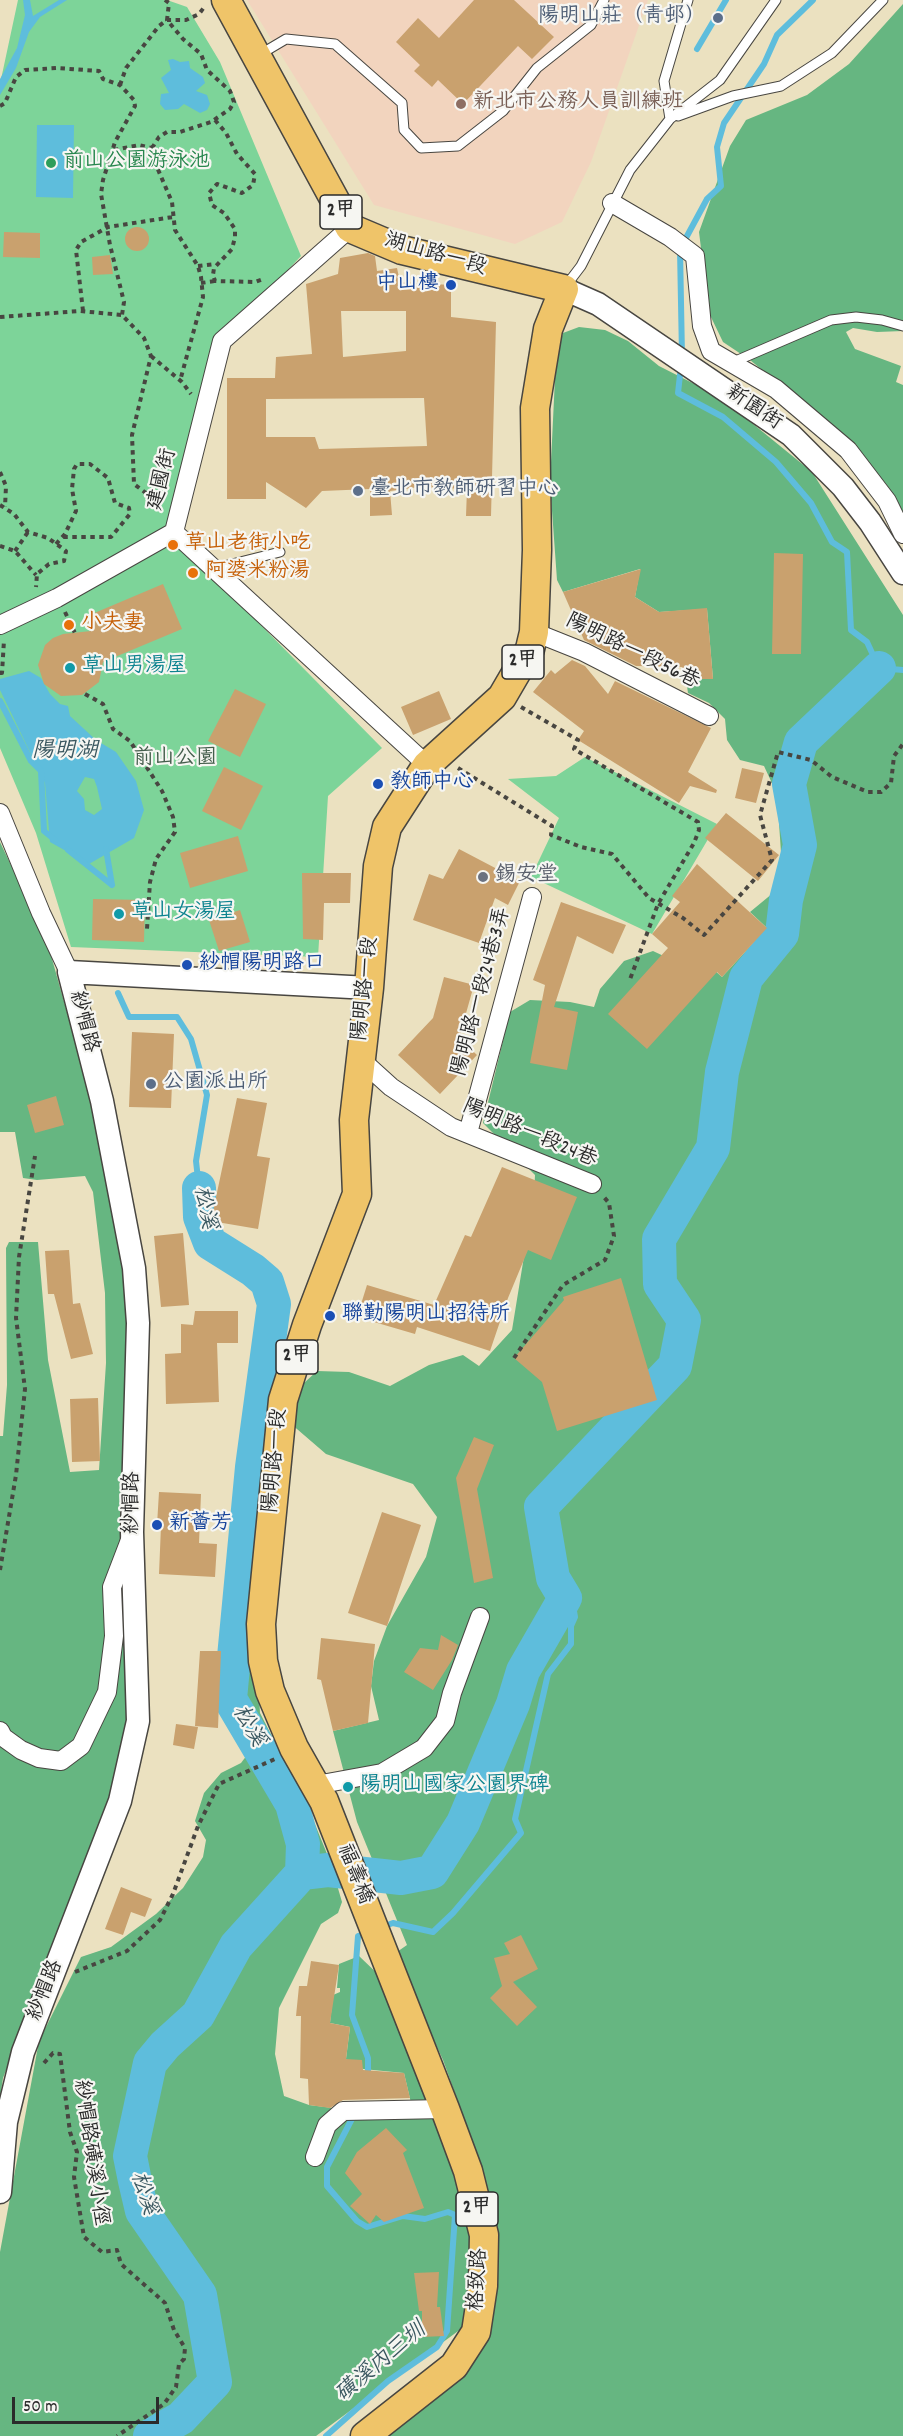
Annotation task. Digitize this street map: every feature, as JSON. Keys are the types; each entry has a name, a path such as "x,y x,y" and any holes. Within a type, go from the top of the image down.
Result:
{"main road":[{"name":"2甲","path":"226,0 350,228"},
{"name":"湖山路一段","path":"350,228 402,250 564,289"},
{"name":"陽明路一段","path":"284,1743 263,1661 261,1624 283,1400 308,1325 357,1194 354,1120 359,1058 369,988 378,866 387,827 439,765 502,697 530,649 534,632 537,550 535,408 548,329 564,289"},
{"name":"2甲","path":"284,1743 320,1793"},
{"name":"福壽橋","path":"320,1793 382,1949"},
{"name":"格致路","path":"365,2436 454,2366 476,2332 483,2286 483,2235 468,2170 382,1949"}],"street":[{"name":"新園街","path":"612,203 670,237 695,256 702,326 711,351 729,364 776,389 848,450 887,501 903,534"},
{"name":"建國街","path":"350,228 222,341 176,524 216,567 439,765"},
{"name":"新園街","path":"564,289 598,304 791,435 843,487 870,522 903,573"},
{"path":"2,630 176,524"},
{"name":"陽明路一段56巷","path":"534,632 584,652 709,716"},
{"name":"紗帽路","path":"0,813 41,913 69,972 102,1101 134,1268 138,1323 132,1532 138,1721 120,1801 23,2052 10,2097 0,2192"},
{"name":"陽明路一段24巷3弄","path":"468,1133 532,897"},
{"path":"69,972 369,988"},
{"name":"陽明路一段24巷","path":"359,1058 391,1087 451,1127 592,1184"},
{"path":"0,1731 3,1737 21,1750 39,1758 61,1761 81,1746 107,1692 114,1636 112,1587 132,1532"},
{"path":"320,1793 382,1773 424,1748 445,1721 452,1693 480,1617"},
{"path":"315,2157 327,2125 343,2111 445,2109"}],"lane":[{"path":"257,56 286,39 335,44 402,102 404,130 422,148 458,146 503,111 537,68 591,25 604,0"},
{"path":"670,119 664,81 688,0"},
{"path":"564,289 581,266 630,170 670,119 720,80 776,0"},
{"path":"670,119 733,96 781,86 832,53 883,0"},
{"path":"729,364 831,320 856,317 882,320 903,326"},
{"path":"216,567 280,552"}],"path":[{"path":"165,0 169,3 167,20 183,39 201,54 207,70 230,91 234,102 230,109 215,120 195,128 167,132 159,137 152,148 153,158 172,202 172,217 179,237 198,266 203,297 180,381"},
{"path":"120,85 126,68 159,26 167,20 186,20 199,14 209,0"},
{"path":"0,106 5,103 16,77 25,70 90,68 99,71 103,79 120,85 134,100 135,106 102,180 101,194 110,245 124,302 122,315"},
{"path":"198,266 216,263 232,249 235,229 225,213 212,205 209,193 217,184 242,193 253,185 255,174 237,154 226,133 215,120"},
{"path":"114,150 139,145 152,148"},
{"path":"83,311 76,250 81,242 108,227 172,217"},
{"path":"215,281 213,275 216,263"},
{"path":"201,283 255,282 275,272 282,274 287,284"},
{"path":"0,317 83,311 122,315 144,338 151,356 180,381 204,411"},
{"path":"151,356 132,435 134,484 176,524"},
{"path":"56,544 63,537 76,511 72,489 76,464 90,464 108,478 115,503 129,508 130,514 111,537 63,537"},
{"path":"0,472 6,486 5,507"},
{"path":"0,505 5,507 28,532 42,536 66,551 64,561 49,564 37,575 35,583 40,606"},
{"path":"15,551 28,532"},
{"path":"0,546 15,551 37,575"},
{"path":"1,673 2,630"},
{"path":"85,694 102,704 113,729 130,741 162,791 173,817 175,832 156,859 150,882 147,929 144,929"},
{"path":"502,697 578,740 574,749 698,822 699,830 694,843 658,904 628,982"},
{"path":"439,765 552,826 550,835 581,847 612,854 649,898 683,918 704,934 771,860 760,815 778,752 811,760 832,777 868,792 881,792 891,783 894,756 903,744"},
{"path":"0,1570 16,1475 25,1389 16,1318 19,1257 35,1156"},
{"name":"陽明路一段24巷","path":"514,1358 563,1285 605,1260 614,1236 609,1203 592,1184"},
{"path":"51,1982 127,1951 159,1920 172,1894 198,1826 219,1784 255,1769 284,1743"},
{"name":"紗帽路磺溪小徑","path":"42,2068 53,2053 60,2054 70,2132 77,2152 74,2177 84,2237 102,2252 117,2250 120,2264 165,2303 174,2330 185,2348 184,2359 179,2364 176,2387 164,2404 117,2436"}],"shaded area":[{"name":"新北市公務人員訓練班","path":"247,0 648,0 591,162 562,222 515,244 374,205"}],"green space":[{"name":"前山公園","path":"18,0 167,0 187,7 220,62 301,256 209,354 168,531 382,748 328,796 318,957 71,947 36,833 0,748 0,84"},
{"path":"903,4 903,331 877,332 853,328 846,332 855,349 901,366 896,382 903,385 903,522 887,485 854,445 750,360 723,342 709,313 699,232 730,146 746,120 807,95 849,64"},
{"path":"579,327 605,330 628,341 659,366 720,397 812,472 903,615 903,2436 381,2436 436,2399 471,2367 481,2346 495,2224 481,2165 443,2060 394,1954 407,1945 357,1822 333,1731 379,1720 371,1686 374,1661 387,1626 426,1557 437,1517 413,1484 326,1454 290,1423 303,1384 317,1371 349,1372 390,1386 429,1365 463,1355 479,1366 512,1330 534,1195 535,1175 483,1123 510,1012 530,1000 570,1002 594,1007 600,989 624,961 653,951 685,966 704,961 722,977 767,928 750,912 773,893 782,867 777,794 764,766 740,760 727,740 725,719 709,703 688,693 686,679 713,679 707,609 659,612 635,597 640,569 563,592 557,580 550,483 556,357 563,333"},
{"path":"585,757 717,824 652,934 531,877 559,818 508,779 556,776"},
{"path":"0,842 47,941 94,1109 129,1271 134,1720 111,1799 3,2078 0,2098 0,1436 3,1436 7,1385 6,1248 9,1242 38,1242 48,1360 70,1472 99,1470 106,1363 105,1293 93,1192 85,1176 37,1180 23,1178 15,1132 0,1132"},
{"path":"252,1661 258,1679 260,1713 307,1805 330,1861 342,1902 338,1913 321,1924 279,2008 275,2054 284,2096 309,2105 333,2108 411,2103 404,2073 363,2069 346,2059 350,2027 330,2023 333,1995 340,1992 340,1988 337,1988 339,1964 359,1956 383,1979 432,2096 479,2251 469,2323 316,2436 0,2436 0,2252 39,2041 81,1957 111,1947 156,1914 183,1888 203,1857 206,1840 195,1821 204,1793 221,1773 241,1763 247,1755 230,1720"}],"water":[{"path":"23,0 30,0 33,16 59,0 67,0 40,17 29,32 16,68 0,95 0,79 17,48 25,15"},
{"path":"173,59 180,62 189,61 190,68 203,77 205,83 196,91 207,95 210,104 207,110 200,113 184,104 178,109 165,110 160,104 161,94 169,93 161,78 171,70 168,60"},
{"path":"37,125 74,125 73,198 36,197"},
{"name":"陽明湖","path":"29,671 41,678 50,694 60,704 68,706 70,716 96,740 116,752 136,781 144,810 134,838 89,864 50,842 45,783 0,690 0,679","holes":["85,777 94,779 102,809 94,815 85,810 84,799 77,791"]}],"building":[{"path":"474,0 514,0 554,37 532,59 518,46 463,104 438,80 432,87 414,71 420,65 396,42 418,18 439,38"},
{"path":"137,227 146,230 149,239 146,248 137,251 128,248 125,239 128,230"},
{"path":"4,232 40,233 40,258 3,257"},
{"path":"368,253 375,256 377,271 397,268 400,282 451,285 451,317 496,322 491,516 466,516 467,489 419,487 390,491 392,515 370,516 370,489 322,491 306,508 266,482 266,499 227,499 227,378 275,378 276,357 312,354 306,284 338,274 340,258","holes":["341,311 406,311 406,351 343,357","424,398 427,446 319,449 315,437 266,437 266,399"]},
{"path":"110,255 113,274 93,275 92,257"},
{"path":"774,553 803,554 801,654 772,654"},
{"path":"641,569 635,597 659,612 707,608 713,679 686,679 682,667 636,666 584,640 563,592"},
{"path":"163,584 182,629 103,662 99,682 82,695 61,696 44,684 38,665 45,645 53,638 63,634 91,631 85,617"},
{"path":"572,660 585,666 608,694 615,681 711,728 688,772 717,790 716,793 690,786 679,803 578,740 584,731 533,692 551,670 555,674"},
{"path":"235,689 266,704 240,757 208,741"},
{"path":"439,691 451,719 413,735 401,707"},
{"path":"224,767 263,786 241,830 202,811"},
{"path":"742,768 764,773 756,803 735,798"},
{"path":"726,813 779,855 758,881 705,838"},
{"path":"238,836 248,871 190,888 180,853"},
{"path":"459,849 520,881 508,905 495,898 479,943 413,920 429,874 443,879"},
{"path":"697,864 767,928 722,977 717,972 647,1049 608,1014 668,948 652,934 680,902 672,896"},
{"path":"302,873 351,873 350,903 324,903 323,940 303,939"},
{"name":"草山女湯屋","path":"93,899 145,900 144,942 92,940"},
{"path":"561,902 626,925 613,954 577,936 554,1007 578,1012 567,1070 530,1063 545,985 533,980"},
{"path":"240,910 250,942 219,951 209,920"},
{"path":"444,977 474,985 459,1038 477,1055 440,1094 398,1055 433,1018"},
{"name":"公園派出所","path":"132,1032 174,1034 171,1108 129,1107"},
{"path":"56,1096 64,1125 35,1133 27,1105"},
{"path":"237,1098 267,1103 257,1156 270,1158 258,1229 211,1221"},
{"path":"502,1167 577,1197 551,1260 528,1250 508,1298 490,1351 417,1327 415,1334 357,1317 367,1285 434,1305 465,1235 471,1237"},
{"path":"183,1233 189,1305 161,1307 154,1236"},
{"path":"69,1250 73,1304 80,1303 93,1354 71,1359 54,1294 48,1294 45,1251"},
{"path":"621,1278 657,1400 557,1431 542,1382 514,1358 564,1300 563,1297"},
{"path":"195,1311 238,1311 238,1343 217,1343 219,1402 166,1404 165,1354 181,1353 181,1324 193,1325"},
{"path":"98,1398 100,1461 72,1462 70,1399"},
{"path":"474,1437 494,1445 477,1489 493,1578 474,1583 456,1478"},
{"path":"159,1492 201,1494 199,1543 217,1544 215,1577 159,1574 161,1526 157,1525"},
{"path":"382,1512 421,1525 387,1626 348,1613"},
{"path":"441,1635 458,1645 452,1660 433,1690 404,1672 420,1648 438,1650"},
{"path":"321,1638 375,1644 368,1723 333,1731 321,1680 317,1679"},
{"path":"200,1651 221,1651 218,1728 195,1726"},
{"path":"176,1724 198,1727 194,1749 173,1745"},
{"path":"121,1887 152,1899 145,1917 131,1912 123,1935 105,1929"},
{"path":"521,1935 538,1969 513,1982 537,2007 517,2026 490,1998 502,1986 494,1958 510,1954 504,1943"},
{"path":"311,1961 339,1965 330,2023 350,2027 346,2059 362,2060 363,2070 404,2073 410,2098 343,2100 330,2108 309,2105 308,2079 300,2078 301,2016 296,2016 299,1986 307,1986"},
{"path":"386,2128 407,2150 403,2153 424,2208 384,2222 376,2215 370,2224 350,2206 362,2194 345,2173 357,2152"},
{"path":"439,2272 437,2307 440,2307 444,2336 422,2337 422,2311 419,2311 414,2273"}],"waterway":[{"path":"697,49 726,0"},
{"path":"682,356 680,249 707,199 721,186 717,147 724,123 764,64 777,35 813,0"},
{"path":"681,366 678,393 723,417 776,462 811,503 832,542 847,552 851,630 867,642 879,668 903,670"},
{"path":"302,1873 328,1870 401,1878 432,1872 463,1823 513,1704 523,1671 565,1598 553,1578 541,1507 675,1366 684,1320 660,1284 659,1239 713,1148 722,1072 746,978 782,934 786,900 800,845 789,784 801,742 879,668"},
{"name":"松溪","path":"0,701 31,761 41,771 44,831 55,840"},
{"name":"松溪","path":"106,849 112,885"},
{"name":"松溪","path":"68,850 112,885"},
{"name":"松溪","path":"118,993 129,1017 177,1017 191,1039 207,1095 196,1161 199,1188"},
{"name":"松溪","path":"150,2436 181,2418 215,2382 200,2295 142,2211 135,2181 130,2156 150,2063 165,2045 198,2015 236,1946 302,1873 303,1844 292,1804 230,1699 252,1467 274,1304 267,1282 253,1270 210,1243 200,1217 199,1188"},
{"name":"磺溪內三圳","path":"382,1927 393,1923 433,1932 453,1913 521,1833 515,1819 548,1674 571,1644 571,1626 575,1617 573,1605 565,1598"},
{"name":"磺溪內三圳","path":"367,1933 358,1936 352,2015 368,2058 368,2078"},
{"name":"磺溪內三圳","path":"326,2436 388,2381 437,2347 447,2331 455,2215 448,2212 425,2219 403,2216 367,2227 357,2221 327,2186 327,2167 355,2113"}],"place":[{"name":"陽明山莊（青邨）","path":"718,18"},
{"name":"新北市公務人員訓練班","path":"461,104"},
{"name":"前山公園游泳池","path":"51,163"},
{"name":"中山樓","path":"451,285"},
{"name":"臺北市教師研習中心","path":"358,491"},
{"name":"草山老街小吃","path":"173,545"},
{"name":"阿婆米粉湯","path":"193,573"},
{"name":"小夫妻","path":"69,625"},
{"name":"草山男湯屋","path":"70,668"},
{"name":"教師中心","path":"378,784"},
{"name":"錫安堂","path":"483,877"},
{"name":"草山女湯屋","path":"119,914"},
{"name":"紗帽陽明路口","path":"187,965"},
{"name":"公園派出所","path":"151,1084"},
{"name":"聯勤陽明山招待所","path":"330,1316"},
{"name":"新薈芳","path":"157,1525"},
{"name":"陽明山國家公園界碑","path":"348,1787"}]}
